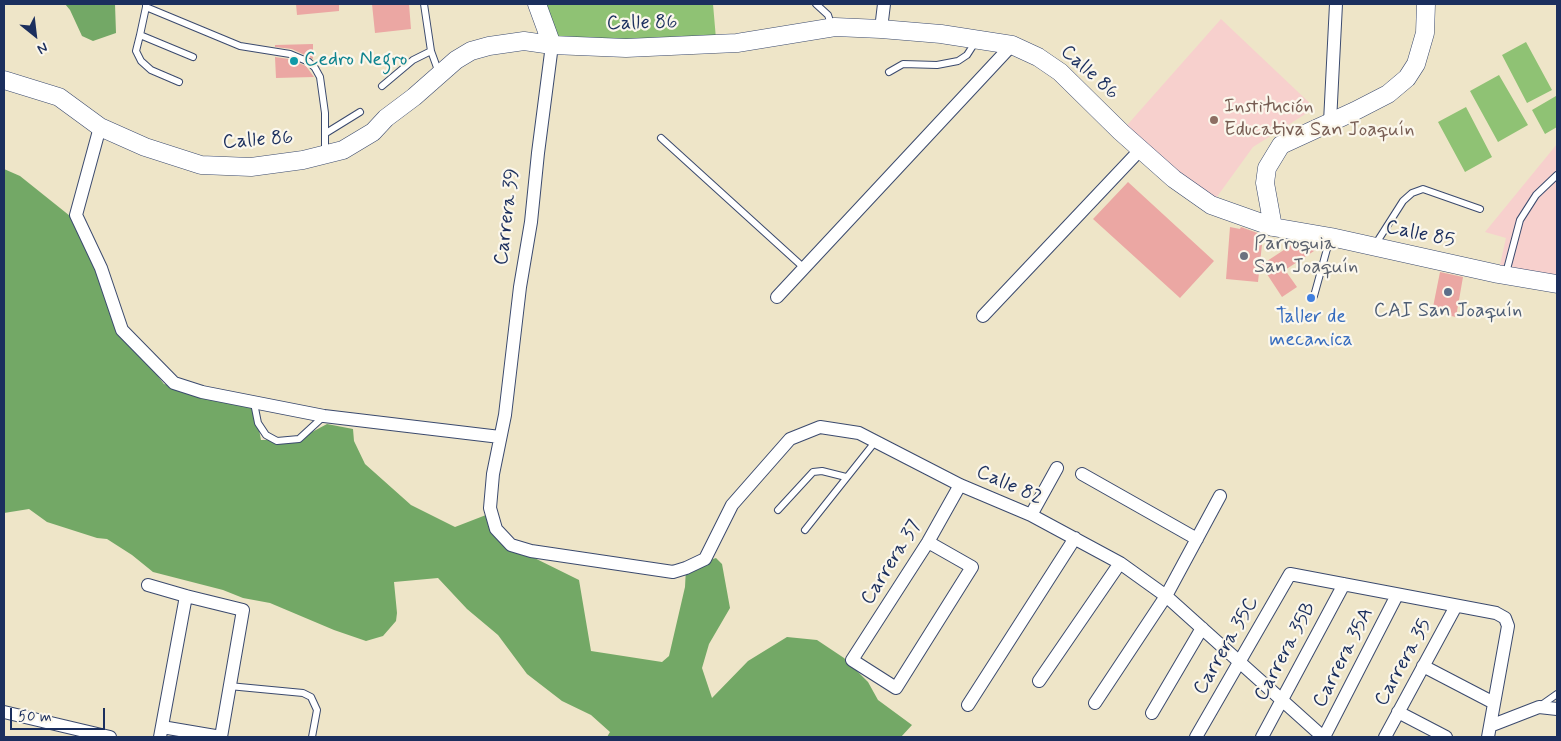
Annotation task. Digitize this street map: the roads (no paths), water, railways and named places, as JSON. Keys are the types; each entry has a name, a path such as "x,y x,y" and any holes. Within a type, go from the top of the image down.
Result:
{"main road":[{"name":"Carrera 39","path":"537,4 552,44"},
{"path":"1273,227 1265,183 1267,168 1281,145 1388,94 1407,78 1416,64 1425,33 1426,4"},
{"name":"Calle 86","path":"4,80 59,97 100,127 145,146 201,165 251,167 325,155 343,150 373,132 386,118 414,97 456,60 471,51 489,46 524,41 626,48 737,42 832,28 881,29 977,40 1012,45 1038,58 1060,72 1140,150 1174,179 1211,205 1273,227"},
{"name":"Calle 85","path":"1273,227 1331,237 1505,275 1557,284"}],"street":[{"path":"881,29 884,4"},
{"path":"1330,122 1336,4"},
{"name":"Carrera 39","path":"552,44 531,222 520,287 505,416 492,474 490,508 496,529 511,545 531,551 673,572 686,568"},
{"path":"777,297 1012,45"},
{"path":"100,127 76,215 101,268 122,330 174,383 202,392 324,416 500,437"},
{"path":"983,316 1140,150"},
{"name":"Calle 82","path":"686,568 705,559 732,505 790,439 820,427 859,433 960,485 1031,515 1120,564 1166,596 1324,737"},
{"path":"1031,515 1057,468"},
{"path":"1082,474 1197,539"},
{"name":"Carrera 37","path":"928,542 972,567 896,688 852,660 928,542 960,485"},
{"path":"1095,703 1166,596 1220,496"},
{"path":"968,705 1075,538"},
{"path":"1039,681 1120,564"},
{"name":"Carrera 35C","path":"1196,737 1290,574 1344,584"},
{"path":"148,584 186,596 243,610 222,737 161,732 186,596"},
{"path":"1344,584 1496,613 1505,618 1508,626 1489,732"},
{"name":"Carrera 35B","path":"1262,737 1344,584"},
{"name":"Carrera 35A","path":"1324,737 1397,595"},
{"name":"Carrera 35","path":"1385,737 1456,606"},
{"path":"1152,713 1202,628"},
{"path":"1424,666 1494,703"},
{"path":"1489,732 1540,707 1557,709"},
{"path":"4,712 110,737"},
{"path":"1398,712 1446,737"}],"lane":[{"path":"424,4 431,51 439,74"},
{"path":"816,4 828,15 832,28"},
{"path":"179,82 151,70 141,61 136,51 146,5 240,46 290,54 309,62 320,77 326,133 325,155"},
{"path":"140,36 193,57"},
{"path":"889,72 903,64 937,65 958,61 967,54 977,40"},
{"path":"382,86 413,60 431,51"},
{"path":"326,133 360,112"},
{"path":"661,138 803,267"},
{"path":"1505,275 1520,220 1536,195 1557,175"},
{"path":"1374,246 1403,201 1423,189 1480,209"},
{"path":"1314,296 1331,237"},
{"path":"254,403 258,423 266,435 277,441 299,439 324,416"},
{"path":"805,530 875,442"},
{"path":"778,510 813,472 822,471 846,477"},
{"path":"229,686 303,692 311,697 317,710 312,737"},
{"path":"1540,707 1557,694"}],"place":[{"name":"Cedro Negro","path":"294,61"},
{"name":"Institución Educativa San Joaquín","path":"1214,120"},
{"name":"Parroquia San Joaquín","path":"1244,256"},
{"name":"CAI San Joaquín","path":"1448,292"},
{"name":"Taller de mecanica","path":"1311,298"}]}
